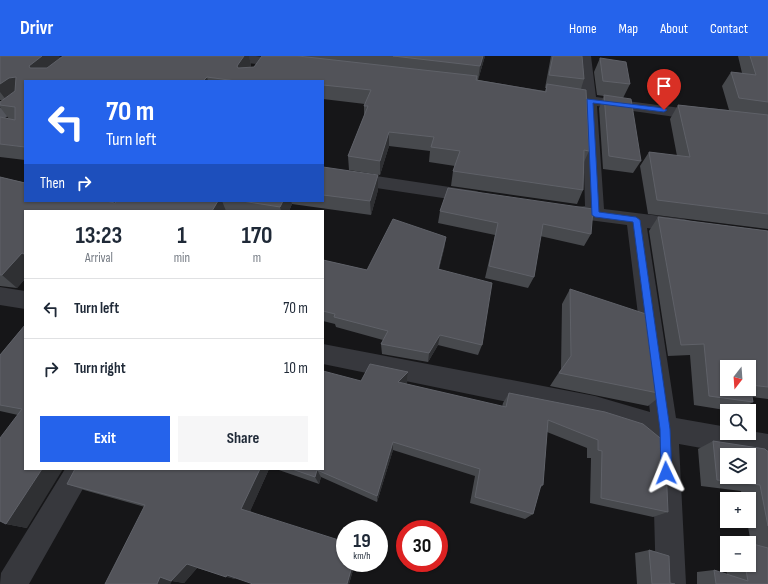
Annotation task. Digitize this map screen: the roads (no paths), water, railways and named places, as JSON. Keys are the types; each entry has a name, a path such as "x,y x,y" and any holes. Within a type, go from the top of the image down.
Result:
{"main road":[{"path":"0,116 24,98"}],"street":[{"path":"223,56 260,62 301,65"},
{"path":"584,56 588,83 595,215"},
{"path":"541,93 721,118"},
{"path":"324,174 494,199"},
{"path":"564,210 698,228"},
{"path":"636,220 665,429 671,584"},
{"path":"0,296 24,300"},
{"path":"324,354 595,408 665,429 768,447"},
{"path":"12,584 79,470"}]}
